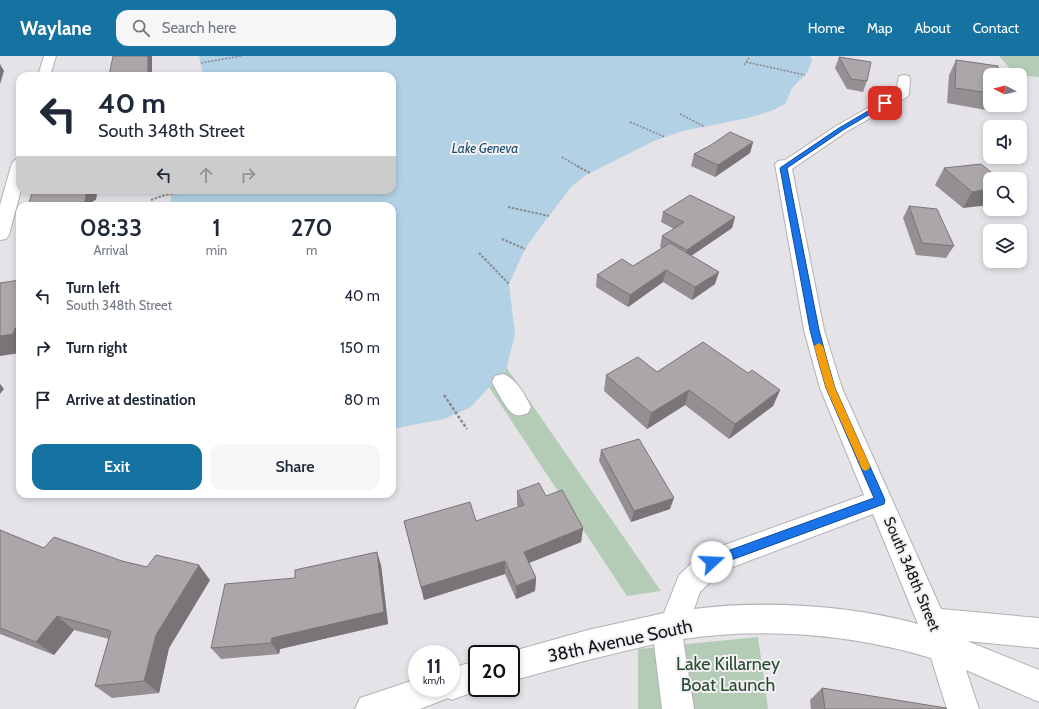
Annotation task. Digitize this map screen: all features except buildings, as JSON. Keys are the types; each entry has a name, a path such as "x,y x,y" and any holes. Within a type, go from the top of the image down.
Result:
{"street":[{"path":"45,72 50,56"},
{"name":"South 348th Street","path":"904,78 902,94 841,129 783,166 814,330 831,388 938,635 963,709"},
{"path":"0,235 16,177"},
{"path":"503,382 520,407"},
{"path":"678,709 669,626 689,584 712,562 880,500"},
{"name":"38th Avenue South","path":"520,663 669,626 734,620 785,620 840,625 887,632 938,635"},
{"path":"938,635 1039,633"},
{"path":"938,635 1039,686"},
{"path":"371,709 409,697"}],"path":[{"path":"201,63 241,56"},
{"path":"744,65 749,58"},
{"path":"746,62 805,75"},
{"path":"680,114 705,127"},
{"path":"630,122 665,137"},
{"path":"562,156 590,173"},
{"path":"151,200 171,194"},
{"path":"508,207 549,216"},
{"path":"502,239 525,249"},
{"path":"479,253 509,284"},
{"path":"444,395 467,429"}],"green space":[{"path":"999,56 1039,56 1039,77 1027,76 1027,68 1010,68"},
{"path":"506,367 661,591 627,596 489,387 503,381"},
{"name":"Lake Killarney Boat Launch","path":"758,637 768,709 638,709 638,649"}],"water":[{"name":"Lake Geneva","path":"199,56 810,56 812,61 807,73 792,88 785,104 771,111 748,118 683,131 654,141 586,175 572,186 525,249 509,284 515,334 503,382 489,387 471,407 444,419 396,428 396,202 170,202 172,194 396,194 396,72 202,72"}],"slow traffic":[{"path":"819,346 831,388 865,466"}],"route":[{"path":"712,562 880,500 831,388 822,360 814,330 783,168 841,129 885,103"}]}
